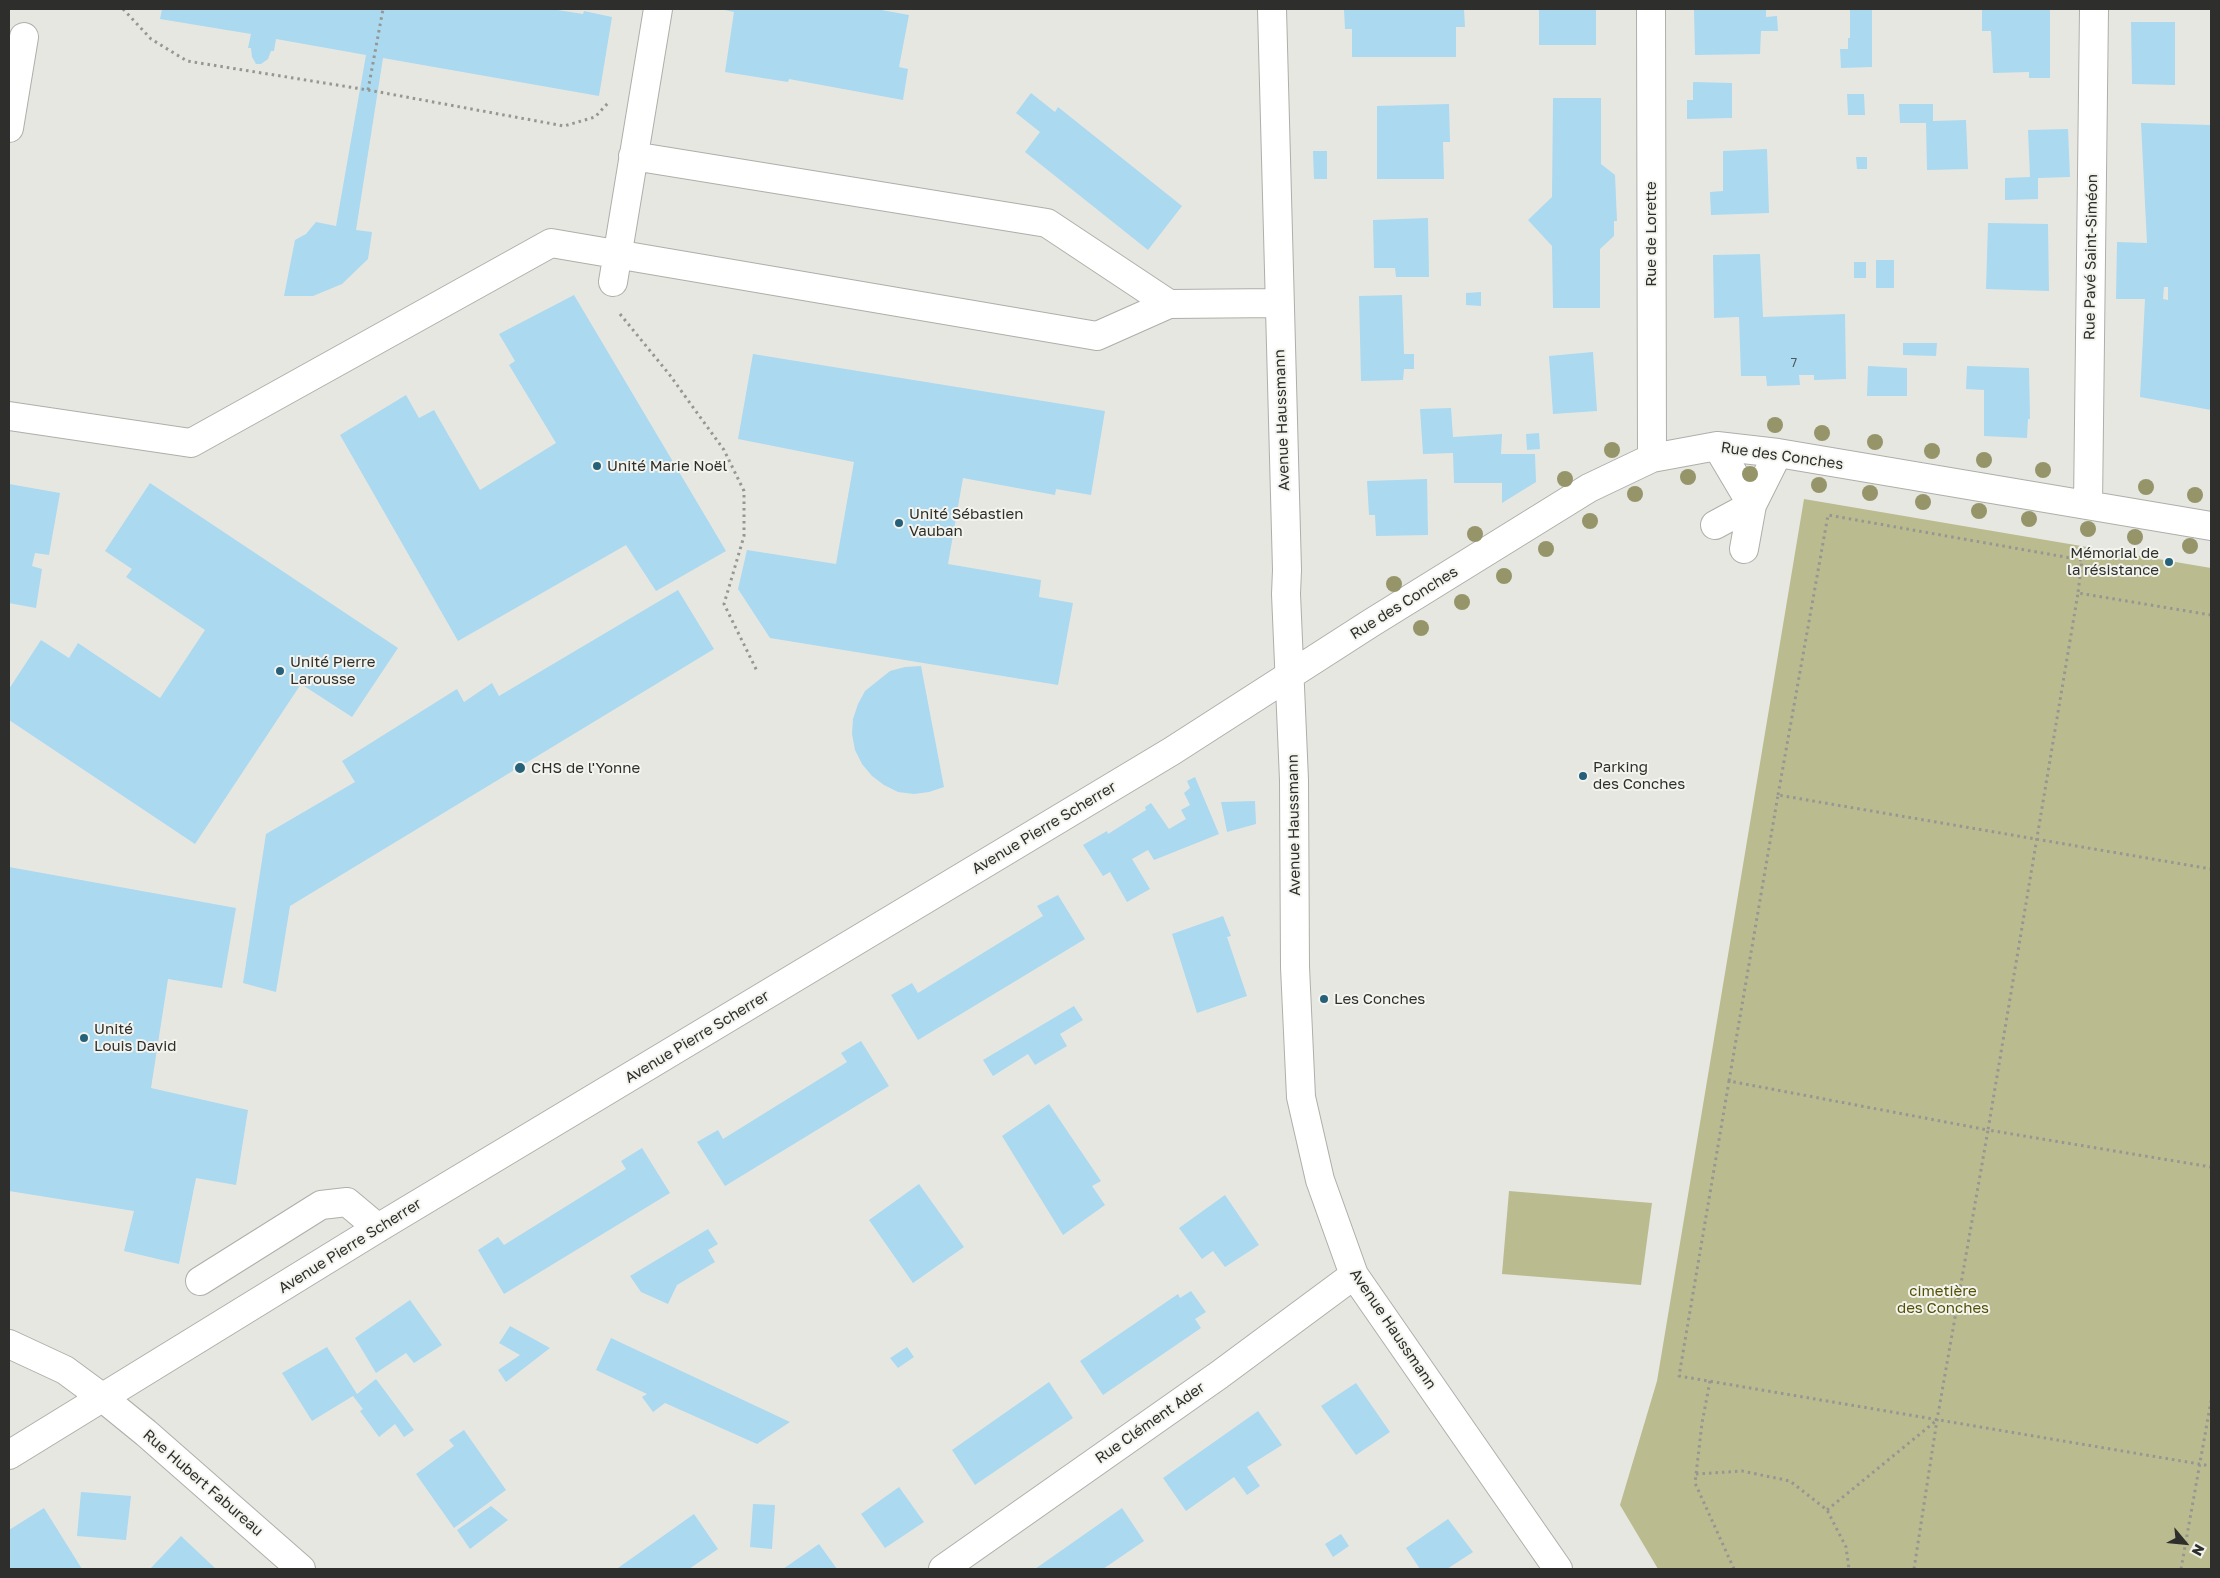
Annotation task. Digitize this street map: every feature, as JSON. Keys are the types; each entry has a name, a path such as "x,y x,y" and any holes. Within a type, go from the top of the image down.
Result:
{"street":[{"path":"613,282 658,9"},
{"name":"Avenue Haussmann","path":"1272,9 1278,303 1287,570 1286,594 1294,780 1295,967 1302,1097 1320,1180 1354,1275 1558,1569"},
{"name":"Rue de Lorette","path":"1651,9 1652,458"},
{"name":"Rue Pavé Saint-Siméon","path":"2088,505 2094,9"},
{"path":"9,128 24,37"},
{"path":"633,156 1047,223 1169,304"},
{"path":"9,416 191,443 551,243 1096,336 1169,304 1278,303"},
{"path":"1717,446 1752,505"},
{"name":"Rue des Conches","path":"1290,675 1589,488 1652,458 1717,446 1778,453 2211,526"},
{"path":"1744,549 1752,505 1778,453"},
{"path":"1715,526 1752,505"},
{"name":"Avenue Pierre Scherrer","path":"9,1455 378,1228 1172,751 1290,675"},
{"path":"200,1281 321,1205 347,1202 378,1228"},
{"name":"Rue Clément Ader","path":"943,1569 1219,1375 1354,1275"},
{"name":"Rue Hubert Fabureau","path":"9,1344 65,1370 103,1398 146,1432 301,1569"}],"path":[{"path":"122,9 151,39 187,61 368,90 564,126 595,117 612,98"},
{"path":"368,90 383,9"},
{"path":"613,282 617,310 669,374 724,450 744,491 744,536 724,604 757,671"},
{"path":"1914,1569 1937,1420 1988,1130 2082,560 1828,515 1778,795 1679,1376 1710,1381 1937,1420 2200,1465 2211,1466"},
{"path":"2078,593 2211,615"},
{"path":"1778,795 2211,869"},
{"path":"1729,1081 1988,1130 2211,1167"},
{"path":"1710,1381 1695,1483 1734,1569"},
{"path":"2181,1569 2211,1400"},
{"path":"1827,1510 1937,1420"},
{"path":"1696,1474 1742,1471 1790,1482 1827,1510 1846,1547 1849,1569"}],"green space":[{"name":"cimetière des Conches","path":"1804,499 2211,568 2211,1569 1658,1569 1620,1505 1657,1381"},
{"path":"1509,1191 1652,1203 1641,1285 1502,1274"}],"building":[{"path":"162,9 551,9 583,14 584,11 612,17 599,96 383,58 356,230 372,232 368,259 342,284 313,296 284,296 295,240 306,234 316,222 336,226 366,55 276,39 274,51 271,51 268,59 261,64 256,64 252,57 251,48 248,48 251,34 160,19"},
{"path":"720,9 876,9 909,15 899,67 908,69 903,100 789,79 788,82 725,72 734,12"},
{"path":"1344,9 1464,9 1465,27 1456,27 1456,57 1352,57 1352,29 1345,29"},
{"path":"1539,9 1596,9 1596,45 1539,45"},
{"path":"1766,9 1766,17 1777,16 1778,31 1761,31 1760,54 1695,55 1694,10"},
{"path":"1850,9 1872,9 1872,67 1841,68 1840,49 1848,49 1848,38 1850,38"},
{"path":"1982,9 2050,9 2050,78 2029,78 2029,72 1993,73 1991,31 1982,31"},
{"path":"2131,22 2175,22 2175,85 2132,84"},
{"path":"1693,82 1732,83 1732,118 1687,119 1687,100 1693,100"},
{"path":"1031,93 1055,112 1058,107 1182,206 1148,250 1025,152 1040,132 1016,113"},
{"path":"1847,94 1864,94 1865,115 1848,115"},
{"path":"1553,98 1601,98 1601,164 1615,175 1617,221 1614,221 1614,236 1600,249 1600,308 1553,308 1552,246 1528,220 1552,197"},
{"path":"1449,104 1450,142 1443,142 1444,179 1377,179 1377,106"},
{"path":"1899,104 1933,104 1933,121 1966,120 1968,169 1927,170 1926,123 1900,123"},
{"path":"2141,123 2211,125 2211,410 2140,397 2145,299 2116,299 2117,242 2147,243","holes":["2164,287 2168,287 2168,300 2163,299"]},
{"path":"2068,129 2070,177 2038,178 2038,199 2005,200 2005,178 2030,177 2028,130"},
{"path":"1767,149 1769,213 1711,215 1710,192 1723,191 1723,151"},
{"path":"1313,151 1327,151 1327,179 1314,179"},
{"path":"1856,157 1867,157 1867,169 1857,169"},
{"path":"1428,218 1429,277 1396,277 1395,268 1374,268 1373,220"},
{"path":"1988,223 2048,224 2049,291 1986,289"},
{"path":"1760,254 1763,317 1845,314 1846,379 1814,380 1814,375 1799,375 1800,385 1767,386 1766,376 1741,376 1739,317 1714,318 1713,255"},
{"path":"1876,260 1894,260 1894,288 1876,288"},
{"path":"1854,262 1866,262 1866,278 1854,278"},
{"path":"1481,292 1481,306 1466,305 1466,293"},
{"name":"Unité Marie Noël","path":"574,295 726,551 656,591 626,545 458,641 340,435 406,395 419,418 434,410 480,490 556,443 509,365 515,361 499,334"},
{"path":"1402,295 1404,354 1414,354 1414,369 1404,369 1403,380 1361,381 1359,296"},
{"path":"1903,343 1937,343 1936,356 1903,355"},
{"path":"1593,352 1597,411 1553,414 1549,356"},
{"name":"Unité Sébastien Vauban","path":"753,354 1105,411 1091,495 1056,489 1055,495 963,478 948,564 1041,580 1039,597 1073,603 1058,685 770,638 738,589 747,550 836,564 854,462 738,439"},
{"path":"1868,366 1907,368 1907,396 1867,396"},
{"path":"1967,366 2029,368 2030,419 2028,419 2027,438 1984,436 1984,390 1966,389"},
{"path":"1451,408 1453,437 1502,434 1501,454 1535,454 1536,482 1502,503 1502,483 1454,483 1453,453 1423,454 1420,409"},
{"path":"1539,433 1540,449 1527,450 1526,434"},
{"path":"1427,479 1428,535 1376,536 1375,515 1369,515 1367,481"},
{"name":"Unité Pierre Larousse","path":"150,483 398,648 352,717 301,684 195,844 9,720 9,689 41,640 69,658 78,643 160,698 205,630 126,577 132,569 105,551"},
{"path":"9,484 60,493 49,555 35,553 32,566 42,569 36,608 9,603"},
{"path":"678,590 714,649 290,906 276,992 243,983 266,834 355,782 342,761 457,689 464,702 492,683 499,696"},
{"path":"921,666 944,787 914,794 898,792 872,776 862,764 855,750 852,734 853,719 865,691 890,671 905,667"},
{"path":"1195,777 1219,834 1154,860 1148,850 1132,859 1150,889 1127,902 1110,872 1103,876 1083,845 1107,831 1108,834 1146,810 1145,807 1151,803 1169,829 1186,819 1181,810 1190,805 1184,793 1190,788 1187,781"},
{"path":"1255,801 1256,824 1227,832 1221,802"},
{"name":"Unité Louis David","path":"9,867 236,908 222,988 168,979 151,1088 248,1110 236,1185 196,1178 179,1264 124,1251 134,1211 9,1191"},
{"path":"1058,895 1085,939 918,1040 891,995 912,983 918,993 1043,916 1037,906"},
{"path":"1223,916 1231,936 1227,937 1247,996 1197,1013 1172,934"},
{"path":"1074,1006 1083,1020 1060,1034 1067,1046 1035,1065 1028,1054 993,1076 983,1060"},
{"path":"861,1041 889,1086 725,1186 697,1142 718,1130 723,1139 847,1062 841,1053"},
{"path":"1049,1104 1101,1181 1092,1186 1105,1205 1063,1235 1002,1136"},
{"path":"642,1148 670,1193 504,1294 478,1250 498,1237 504,1245 626,1169 621,1161"},
{"path":"919,1184 964,1247 913,1283 869,1220"},
{"path":"1225,1195 1259,1245 1225,1267 1213,1251 1202,1259 1179,1228"},
{"path":"708,1229 718,1244 708,1250 715,1262 677,1285 668,1304 641,1292 630,1276"},
{"path":"1191,1291 1206,1312 1195,1319 1201,1328 1103,1395 1080,1361 1178,1294 1180,1298"},
{"path":"410,1300 442,1345 414,1363 406,1353 376,1373 355,1338"},
{"path":"510,1326 550,1348 506,1382 498,1370 520,1355 499,1343"},
{"path":"611,1338 790,1422 757,1444 665,1403 653,1412 642,1397 647,1394 596,1370"},
{"path":"327,1347 357,1394 376,1379 414,1430 404,1437 395,1424 379,1437 360,1411 363,1409 353,1396 312,1421 282,1373"},
{"path":"907,1347 914,1357 898,1368 890,1358"},
{"path":"1049,1382 1073,1418 975,1485 952,1450"},
{"path":"1356,1383 1390,1432 1356,1455 1321,1406"},
{"path":"1258,1411 1282,1445 1247,1467 1260,1486 1247,1495 1234,1477 1186,1511 1163,1478"},
{"path":"464,1430 506,1490 454,1528 416,1474 454,1446 449,1440"},
{"path":"899,1487 924,1522 885,1548 861,1514"},
{"path":"81,1492 131,1496 126,1540 77,1536"},
{"path":"753,1504 775,1505 772,1549 750,1547"},
{"path":"491,1506 508,1520 470,1549 457,1530"},
{"path":"44,1508 82,1569 9,1569 9,1530"},
{"path":"1122,1508 1144,1541 1103,1569 1035,1569"},
{"path":"694,1514 718,1549 689,1569 618,1568"},
{"path":"1448,1519 1473,1552 1447,1569 1420,1569 1406,1548"},
{"path":"1341,1534 1349,1546 1333,1557 1325,1544"},
{"path":"181,1536 216,1569 150,1569"},
{"path":"819,1544 837,1569 783,1569"}],"place":[{"name":"Unité Marie Noël","path":"597,466"},
{"name":"Unité Sébastien Vauban","path":"899,523"},
{"name":"Mémorial de la résistance","path":"2169,562"},
{"name":"Unité Pierre Larousse","path":"280,671"},
{"name":"CHS de l'Yonne","path":"520,768"},
{"name":"Parking des Conches","path":"1583,776"},
{"name":"Les Conches","path":"1324,999"},
{"name":"Unité Louis David","path":"84,1038"}]}
